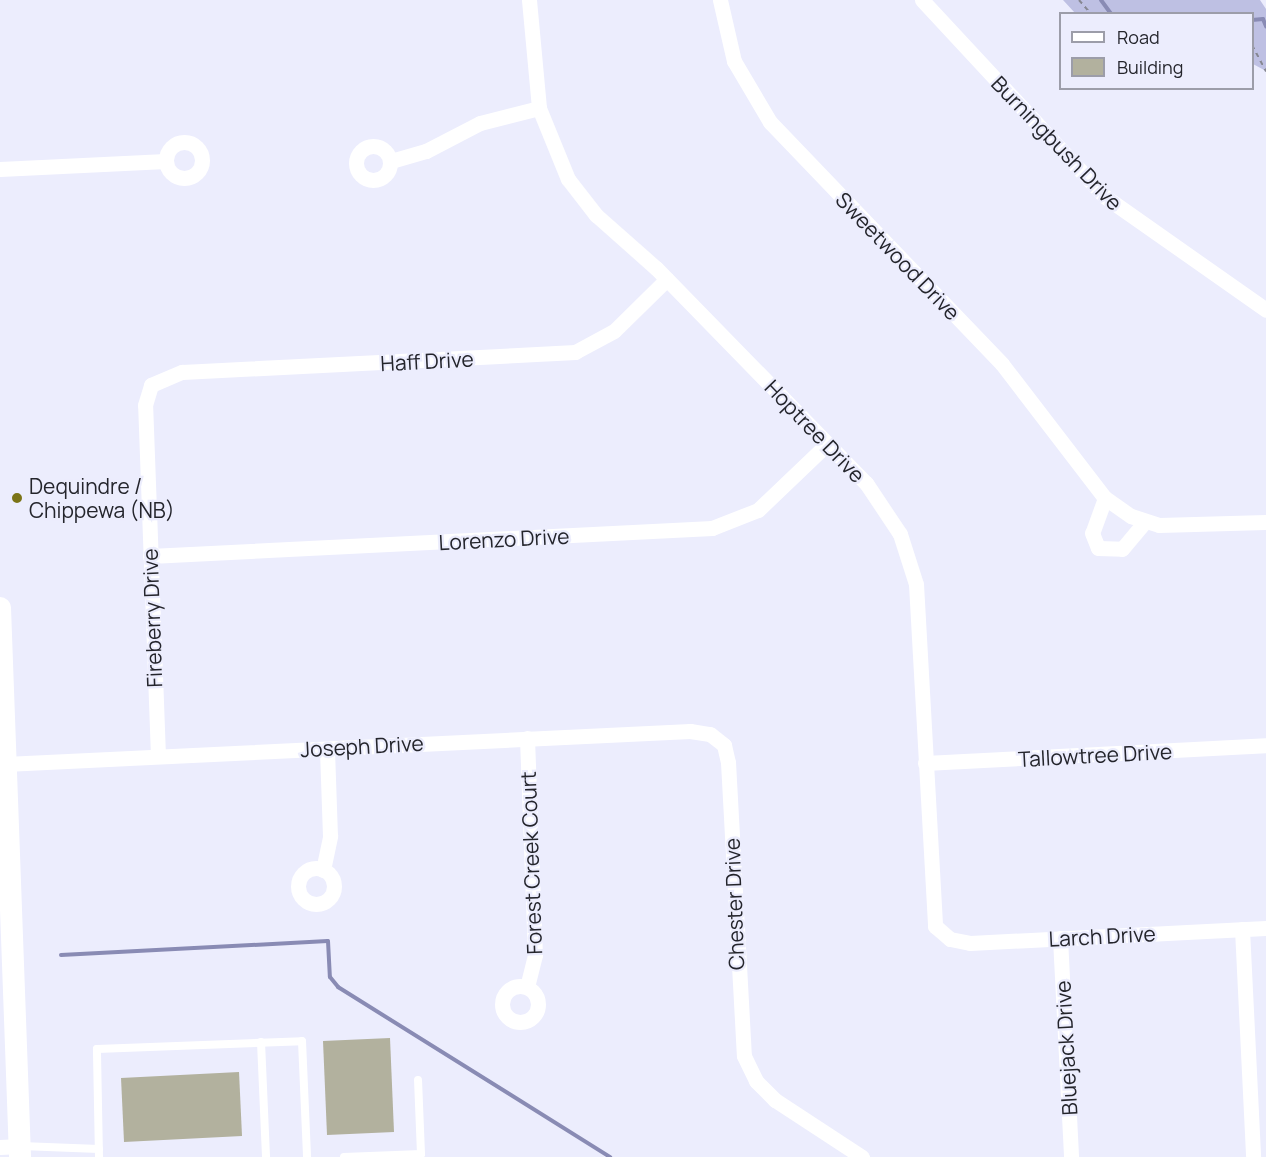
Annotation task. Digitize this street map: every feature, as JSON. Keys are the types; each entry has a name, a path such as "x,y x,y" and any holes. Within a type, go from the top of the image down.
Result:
{"main road":[{"path":"0,608 13,1150"}],"street":[{"name":"Hoptree Drive","path":"529,0 538,108 557,160 582,198 667,279 879,498 912,567 925,763 931,908 941,933"},
{"name":"Sweetwood Drive","path":"720,0 734,61 770,122 1008,370 1105,498 1145,522 1173,527 1266,522"},
{"name":"Burningbush Drive","path":"921,0 1104,196 1266,310"},
{"path":"391,161 426,151 480,123 538,108"},
{"path":"0,169 166,161"},
{"name":"Haff Drive","path":"160,377 575,352 614,331 667,279"},
{"name":"Fireberry Drive","path":"158,756 145,405 160,377"},
{"name":"Lorenzo Drive","path":"150,556 712,528 758,510 827,444"},
{"path":"1105,498 1092,533 1098,548 1122,549 1145,522"},
{"name":"Joseph Drive","path":"5,764 690,731 718,739"},
{"name":"Forest Creek Court","path":"527,738 536,956 527,987"},
{"name":"Chester Drive","path":"718,739 728,762 738,1029 749,1070 776,1100 862,1157"},
{"name":"Tallowtree Drive","path":"925,763 1266,746"},
{"path":"323,870 330,836 327,748"},
{"name":"Larch Drive","path":"941,933 970,943 1266,928"},
{"path":"1242,929 1253,1157"},
{"name":"Bluejack Drive","path":"1060,938 1071,1157"}],"lane":[{"path":"13,1150 99,1153 97,1049 302,1041 307,1157"},
{"path":"261,1042 266,1157"},
{"path":"344,1157 421,1154 418,1080"}],"path":[{"path":"1079,0 1089,12"},
{"path":"1254,49 1266,71"}],"shaded area":[{"path":"1063,0 1260,0 1266,9 1266,71 1254,65 1254,12 1074,12"}],"building":[{"path":"390,1038 394,1132 327,1135 323,1041"},
{"path":"239,1072 242,1136 124,1142 121,1078"}],"waterway":[{"path":"1101,0 1110,12"},
{"path":"1254,20 1263,19 1266,26"},
{"path":"61,955 328,941 330,977 338,987 610,1157"}],"place":[{"name":"Dequindre / Chippewa (NB)","path":"17,498"}]}
